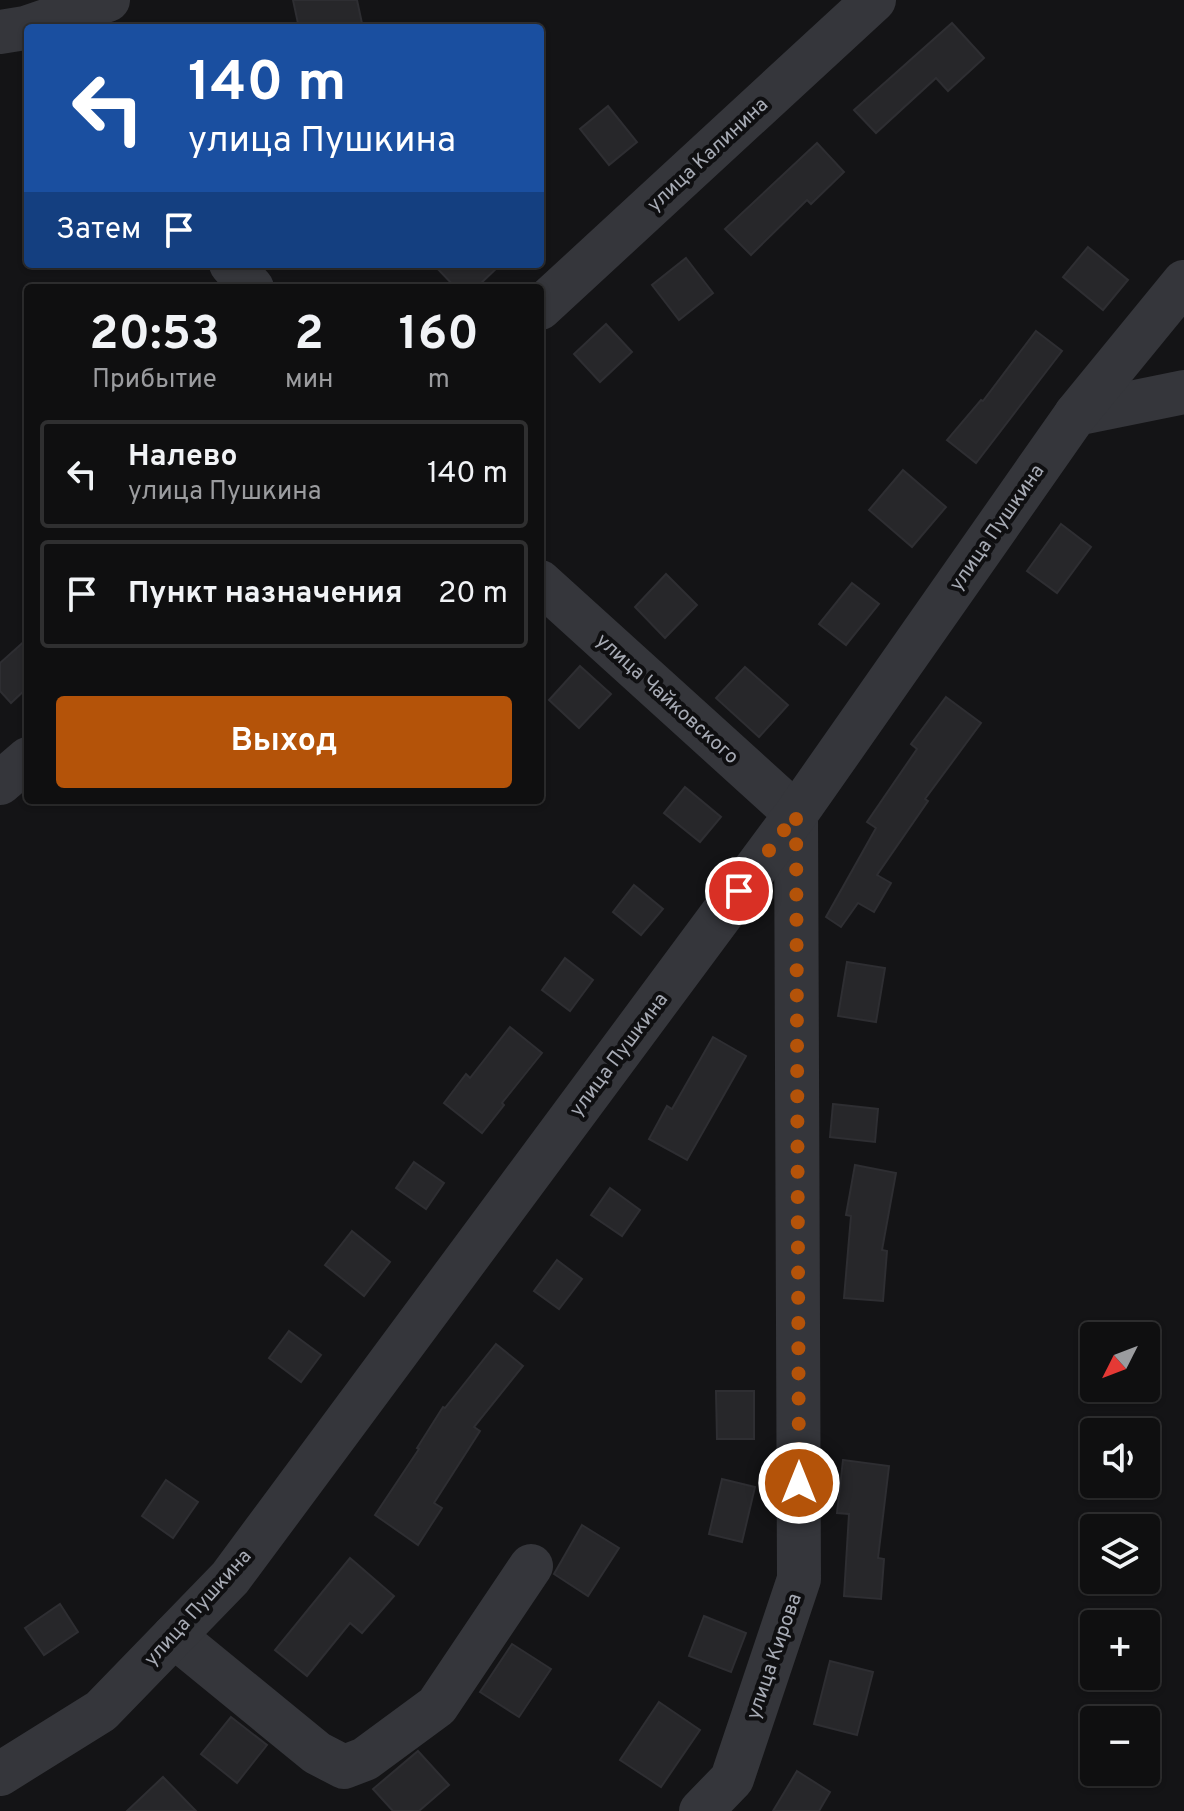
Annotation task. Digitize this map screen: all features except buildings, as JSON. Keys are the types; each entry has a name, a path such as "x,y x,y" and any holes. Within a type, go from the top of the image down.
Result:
{"street":[{"path":"38,24 108,0"},
{"name":"улица Калинина","path":"544,304 874,0"},
{"path":"234,268 248,284"},
{"name":"улица Пушкина","path":"0,1774 101,1711 230,1578 796,814 1076,414 1184,282"},
{"path":"1076,414 1184,392"},
{"name":"улица Чайковского","path":"544,586 796,814"},
{"path":"0,783 24,762"},
{"name":"улица Кирова","path":"701,1811 732,1779 799,1579 796,814"},
{"path":"174,1636 317,1753 344,1767 365,1759 437,1706 531,1566"}],"route":[{"path":"739,891 796,814 799,1483"}]}
